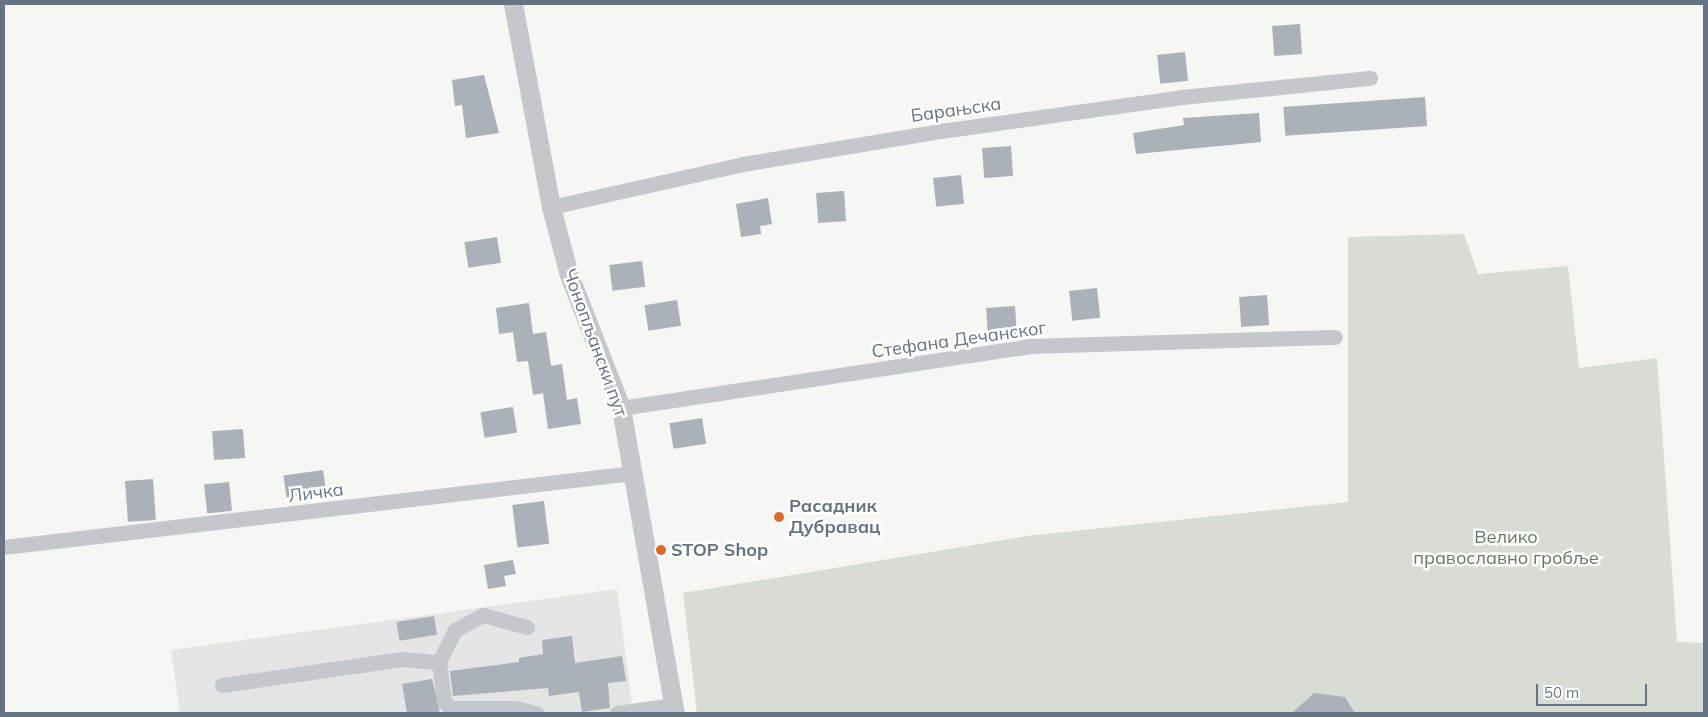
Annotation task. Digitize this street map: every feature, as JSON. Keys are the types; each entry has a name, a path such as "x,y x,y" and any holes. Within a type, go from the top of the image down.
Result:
{"street":[{"name":"Чонопљански пут","path":"513,4 551,207 577,299 620,408 674,709"},
{"name":"Барањска","path":"551,207 744,164 941,131 1182,97 1370,78"},
{"name":"Стефана Дечанског","path":"620,408 1029,346 1335,338"},
{"name":"Личка","path":"4,547 633,473"},
{"path":"527,627 483,615 455,630 439,662 444,701 450,708 515,708 536,713"},
{"path":"222,685 402,659 439,662"},
{"path":"617,713 674,709"}],"shaded area":[{"path":"617,589 633,713 180,713 171,650"}],"green space":[{"name":"Велико православно гробље","path":"1464,234 1478,274 1568,266 1579,368 1657,358 1677,642 1704,643 1704,713 697,713 683,593 1027,536 1348,502 1348,237"}],"building":[{"path":"1300,24 1302,54 1274,56 1272,26"},
{"path":"1185,52 1188,81 1160,84 1157,55"},
{"path":"484,75 499,133 466,138 462,105 455,106 452,80"},
{"path":"1425,97 1427,126 1285,136 1283,107"},
{"path":"1259,113 1261,142 1136,154 1133,133 1184,125 1183,118"},
{"path":"1011,146 1013,176 984,178 982,148"},
{"path":"961,175 964,204 936,207 933,178"},
{"path":"844,191 846,221 818,223 816,193"},
{"path":"768,198 772,224 760,226 761,234 741,237 736,204"},
{"path":"497,237 501,263 468,268 464,242"},
{"path":"642,261 645,287 612,291 609,265"},
{"path":"1097,288 1100,318 1072,321 1069,291"},
{"path":"1267,295 1269,325 1241,327 1239,297"},
{"path":"677,300 681,326 648,331 644,305"},
{"path":"529,303 533,334 546,332 551,366 562,364 567,400 577,398 581,424 548,429 543,393 533,395 528,361 517,362 513,332 499,334 496,308"},
{"path":"1015,306 1017,335 988,337 986,308"},
{"path":"513,407 517,433 484,438 480,412"},
{"path":"702,418 706,444 673,449 669,423"},
{"path":"243,429 245,458 214,460 212,431"},
{"path":"323,470 326,492 286,497 283,476"},
{"path":"153,479 156,520 128,522 125,481"},
{"path":"229,482 232,511 207,513 204,485"},
{"path":"544,501 549,544 517,548 512,505"},
{"path":"513,560 516,574 504,576 506,586 488,589 484,565"},
{"path":"434,616 437,635 399,641 396,622"},
{"path":"572,636 575,663 622,656 626,681 608,683 610,708 582,712 579,692 549,696 548,688 453,696 450,671 519,662 519,658 543,654 542,640"},
{"path":"432,679 440,713 407,713 402,684"},
{"path":"1314,693 1345,697 1355,713 1292,713"}],"place":[{"name":"Расадник Дубравац","path":"779,517"},
{"name":"STOP Shop","path":"661,550"}]}
